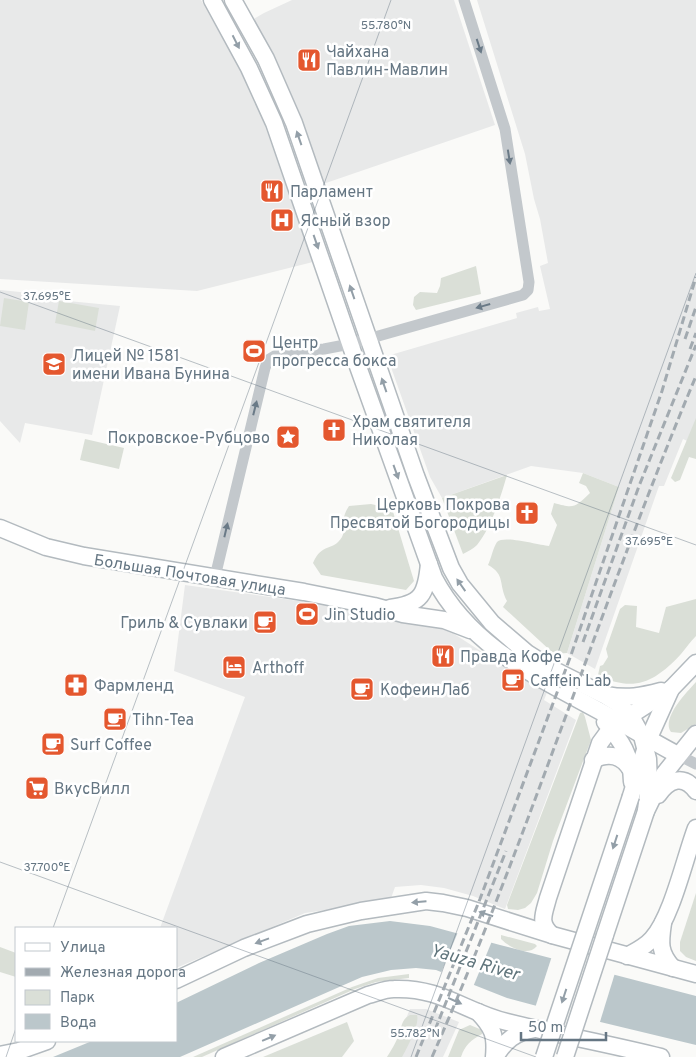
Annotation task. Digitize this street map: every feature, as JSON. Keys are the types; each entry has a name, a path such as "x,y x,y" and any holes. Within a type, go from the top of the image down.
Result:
{"main road":[{"path":"212,0 252,74 274,123 350,344 434,578 452,607 478,635 509,660 532,675 621,722 645,741 678,755"},
{"path":"233,0 266,60 294,124 437,534 451,568 460,584 492,623 541,663 618,703 625,748 630,758 630,796"},
{"name":"Большая Почтовая улица","path":"0,528 46,546 84,556 304,592 403,614 448,621 467,628 478,635"},
{"path":"384,609 406,605 414,602 421,596 427,582 429,562"},
{"name":"Большая Почтовая улица","path":"384,609 415,611 452,607 462,608 476,613 492,623"},
{"path":"552,935 543,925 548,898 600,743 621,722 671,689 696,664"},
{"path":"604,695 622,698 635,697 671,689"},
{"path":"544,1057 630,796 645,741 671,689"},
{"path":"587,704 598,724 600,743"},
{"path":"645,741 675,743 696,733"},
{"path":"565,1057 646,811 664,774 696,733"},
{"path":"645,741 649,783 646,811"},
{"path":"593,760 601,756 619,757 626,762 631,770"},
{"path":"646,811 661,790 677,780 691,784 696,791"},
{"path":"673,968 665,959 660,939 664,921 696,827"},
{"path":"506,921 527,921 537,915 548,898"},
{"path":"178,979 244,948 307,924 361,911 426,901 467,908 552,935 696,974"},
{"path":"627,956 642,948 654,937 664,921"},
{"path":"224,1057 368,995 392,989 417,989 440,995 505,1022 584,1039 648,1056"},
{"path":"478,1012 490,1025 494,1033 496,1044 494,1057"},
{"path":"494,1057 514,1035 537,1029"},
{"path":"584,1039 594,1046 602,1057"},
{"path":"0,1055 19,1051 43,1042"}],"street":[{"path":"215,578 268,360 278,354 350,344 526,293 529,286 504,130 464,0"},
{"path":"678,755 696,764"}],"shaded area":[{"path":"0,0 201,0 243,75 260,112 313,262 197,291 0,279"},
{"path":"292,0 454,0 495,125 323,184 252,20"},
{"path":"477,0 696,0 696,445 683,439 664,486 659,486 595,669 567,653 619,487 583,473 531,466 442,498 430,477 387,356 517,318 516,313 538,307 539,311 550,309 540,266 548,263 525,154"},
{"name":"Лицей № 1581 имени Ивана Бунина","path":"0,290 30,293 37,298 120,306 92,435 25,423 20,443 0,421"},
{"path":"185,585 355,609 445,628 499,663 548,690 544,700 576,720 505,909 473,896 444,888 421,885 395,887 390,901 305,913 178,967 178,927 160,927 245,697 174,671"},
{"path":"410,1009 426,1009 459,1022 443,1057 390,1057"}],"green space":[{"path":"476,266 481,294 416,310 413,305 414,297 420,292 437,293 441,278"},
{"path":"4,298 29,302 25,330 0,326"},
{"path":"59,301 99,308 95,331 55,323"},
{"path":"696,418 696,459 689,457 680,480 675,482 671,478"},
{"path":"85,439 124,448 119,469 80,460"},
{"path":"583,473 619,487 567,653 554,654 503,607 507,601 500,576 488,565 497,542 501,540 514,540 549,546 557,525 551,514 554,503 574,506 590,493 586,486 579,483"},
{"path":"507,475 499,502 487,530 477,545 463,554 442,498"},
{"path":"371,504 384,507 391,505 414,581 406,590 321,575 313,563 320,552 339,542 343,532 344,517 349,506"},
{"path":"696,599 696,636 662,672 653,678 633,684 622,683 598,675 600,666 603,665 608,657 606,649 620,609 625,605 637,606 636,627 659,633 666,607"},
{"path":"696,682 696,724 681,733 671,732 669,720 672,713"},
{"path":"583,712 591,740 553,841 537,893 531,903 525,908 518,910 508,909 507,905 580,713"},
{"path":"696,893 696,961 686,957 680,951 680,942"},
{"path":"501,935 537,946 529,951 519,950 501,939"},
{"path":"0,947 15,953 15,977 0,972"},
{"path":"409,974 409,978 376,982 355,989 202,1057 193,1057 352,987 378,978"},
{"path":"410,1015 417,1015 417,1024 402,1057 387,1057 398,1038 403,1021"},
{"path":"347,1022 354,1041 342,1057 263,1057"},
{"path":"470,1025 482,1030 482,1034 469,1043 461,1057 448,1057 459,1030"}],"water":[{"name":"Yauza River","path":"390,921 430,926 696,996 696,1045 507,998 436,970 416,968 391,970 362,977 180,1057 53,1057 90,1042 178,1042 178,1002 259,963 349,926"}],"pier":[{"path":"458,932 492,941 473,987 440,975"},
{"path":"552,956 615,973 599,1025 535,1008"}],"railway":[{"path":"416,1057 480,899 571,655 662,391 696,277"},
{"path":"685,339 696,307"},
{"path":"690,349 696,333"},
{"path":"583,642 639,486 696,345"},
{"path":"432,1057 468,973 534,803 629,546 696,376"},
{"path":"435,1030 506,851"}],"place":[{"name":"Чайхана Павлин-Мавлин","path":"309,60"},
{"name":"Парламент","path":"272,191"},
{"name":"Ясный взор","path":"282,220"},
{"name":"Центр прогресса бокса","path":"254,351"},
{"name":"Лицей № 1581 имени Ивана Бунина","path":"54,364"},
{"name":"Храм святителя Николая","path":"334,430"},
{"name":"Покровское-Рубцово","path":"288,437"},
{"name":"Церковь Покрова Пресвятой Богородицы","path":"527,513"},
{"name":"Jin Studio","path":"307,614"},
{"name":"Гриль & Сувлаки","path":"265,622"},
{"name":"Правда Кофе","path":"443,656"},
{"name":"Arthoff","path":"234,667"},
{"name":"Caffein Lab","path":"513,680"},
{"name":"Фармленд","path":"76,685"},
{"name":"КофеинЛаб","path":"362,689"},
{"name":"Tihn-Tea","path":"115,719"},
{"name":"Surf Coffee","path":"53,744"},
{"name":"ВкусВилл","path":"37,788"}]}
